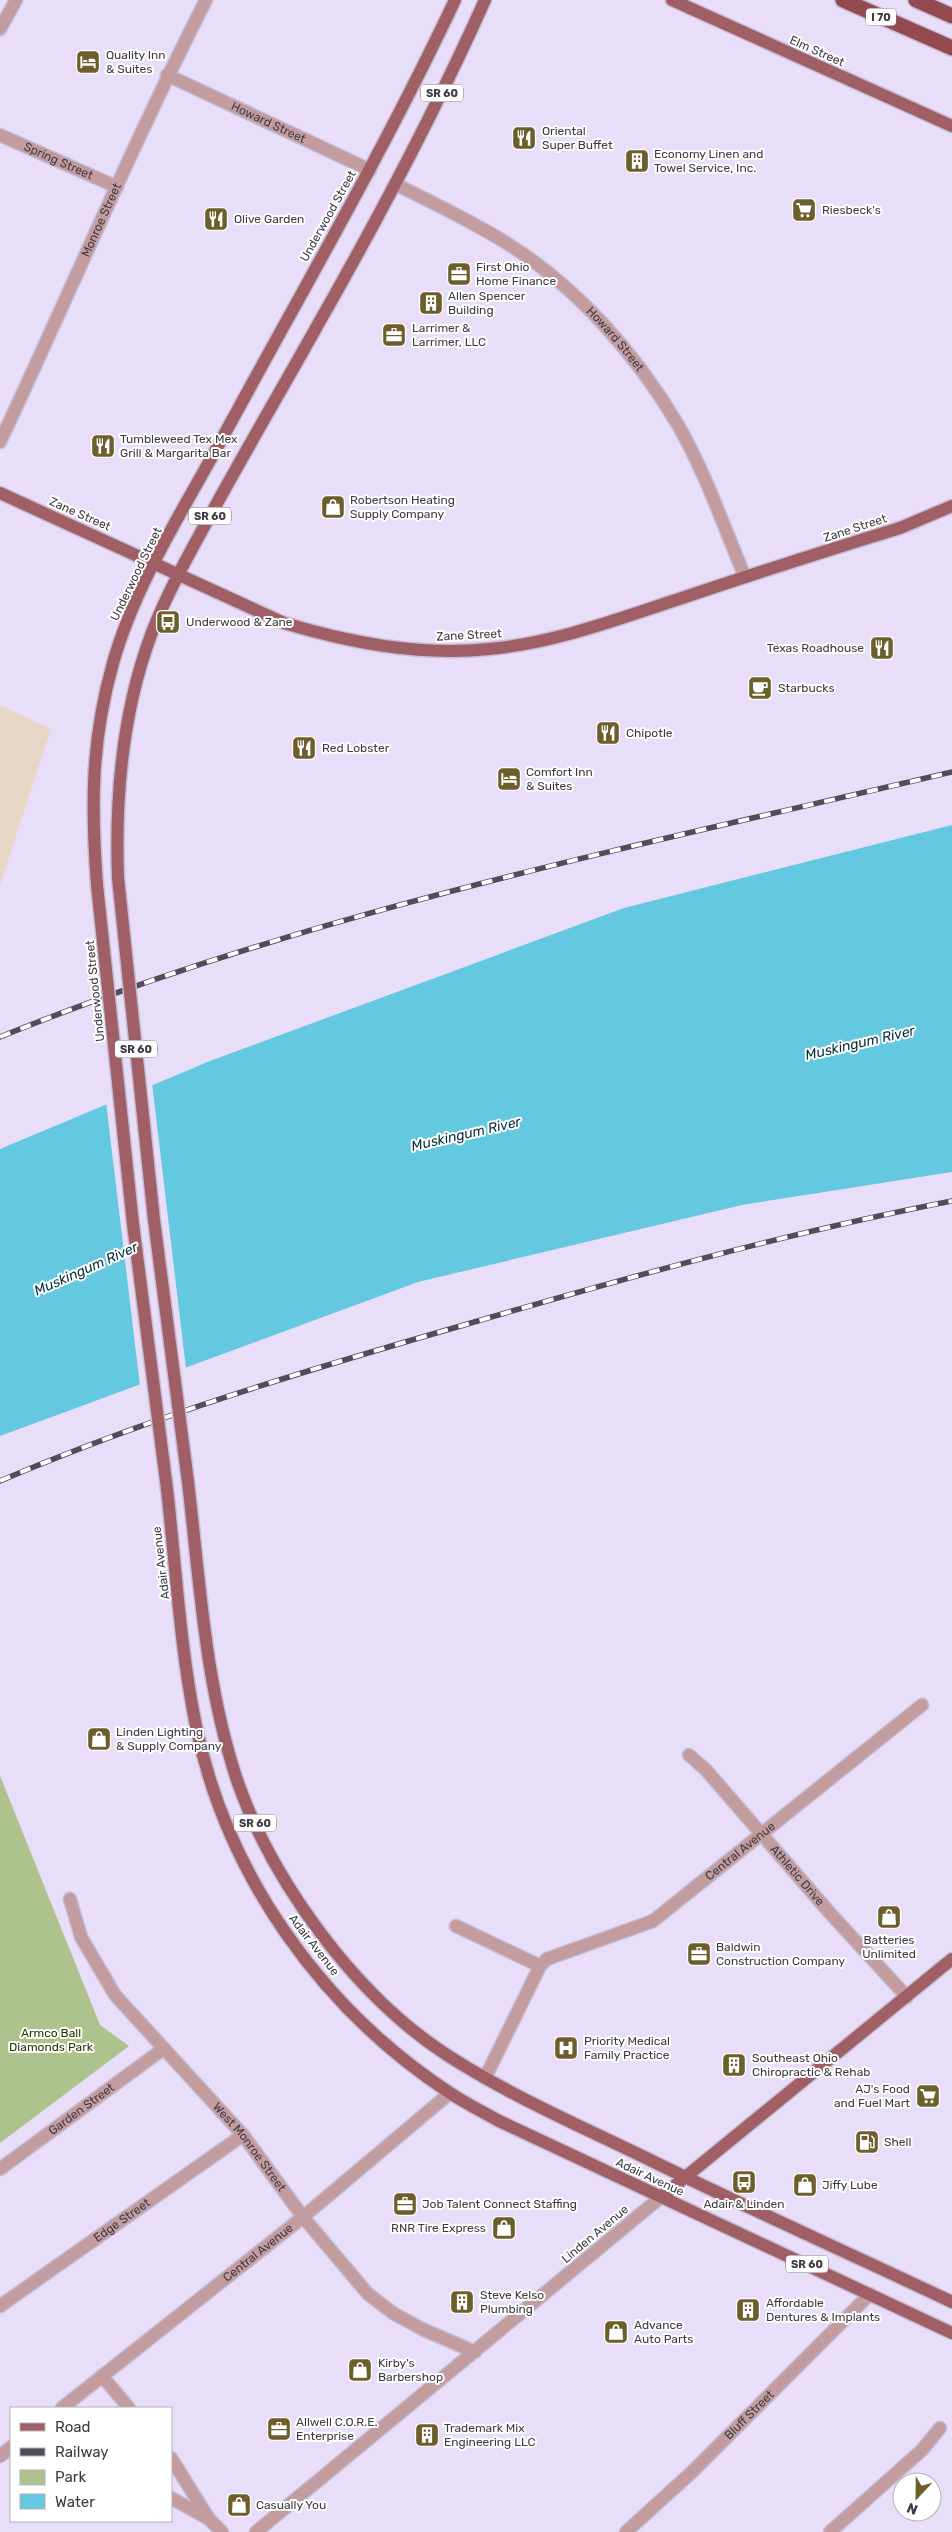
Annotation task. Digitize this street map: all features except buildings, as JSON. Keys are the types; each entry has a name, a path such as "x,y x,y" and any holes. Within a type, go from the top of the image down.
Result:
{"highway":[{"name":"I 70","path":"843,0 952,48"},
{"path":"921,2 952,16"}],"main road":[{"name":"Underwood Street","path":"133,1224 97,885 92,792 103,704 113,662 127,622 155,563 370,170 455,0"},
{"name":"SR 60","path":"179,575 395,184 458,61 485,0"},
{"name":"Elm Street","path":"672,0 951,122"},
{"name":"Zane Street","path":"0,493 155,563 264,616 332,638 378,646 452,651 489,649 568,634 900,528 951,508"},
{"name":"Adair Avenue","path":"179,575 151,636 139,673 125,733 119,779 117,823 118,878 154,1220 213,1690 222,1732 239,1786 262,1837 286,1882 319,1932 355,1974 397,2015 444,2053 485,2078 684,2177 952,2302"},
{"name":"Adair Avenue","path":"133,1224 167,1489 186,1662 196,1726 216,1799 240,1858 279,1924 313,1969 352,2013 395,2051 450,2093 531,2136 952,2333"},
{"name":"Linden Avenue","path":"661,2197 907,1997 952,1958"}],"street":[{"path":"0,29 16,0"},
{"name":"Monroe Street","path":"0,442 168,75 206,0"},
{"name":"Howard Street","path":"168,75 370,170"},
{"name":"Spring Street","path":"0,134 117,187"},
{"name":"Howard Street","path":"395,184 459,215 509,244 580,300 616,338 651,383 679,427 745,577"},
{"name":"Central Avenue","path":"540,1966 546,1959 653,1921 922,1705"},
{"name":"Athletic Drive","path":"689,1755 706,1770 907,1997"},
{"name":"West Monroe Street","path":"70,1899 81,1937 115,1996 242,2135 303,2217 368,2294 387,2309 422,2329 475,2352"},
{"path":"456,1926 540,1966 485,2078"},
{"name":"Garden Street","path":"0,2169 163,2049"},
{"name":"Central Avenue","path":"63,2407 303,2217 450,2093"},
{"name":"Edge Street","path":"0,2306 242,2135"},
{"name":"Linden Avenue","path":"256,2532 661,2197"},
{"name":"Bluff Street","path":"626,2532 693,2471 870,2294"},
{"path":"102,2376 128,2407"},
{"path":"830,2532 922,2450 940,2428"},
{"path":"0,2456 10,2448"},
{"path":"172,2460 209,2519 222,2532"},
{"path":"172,2499 209,2519"}],"shaded area":[{"path":"0,705 51,729 0,885"}],"green space":[{"name":"Armco Ball Diamonds Park","path":"0,1776 100,2025 129,2046 0,2143"}],"water":[{"name":"Muskingum River","path":"952,825 952,1172 742,1205 418,1282 0,1436 0,1149 210,1061 624,908"}],"pier":[{"path":"152,1083 186,1369 140,1386 106,1102"}],"railway":[{"path":"0,1037 116,993 233,954 351,918 591,856 952,772"},
{"path":"0,1481 171,1415 405,1342 706,1257 829,1227 952,1201"}],"place":[{"name":"Quality Inn & Suites","path":"88,62"},
{"name":"Oriental Super Buffet","path":"524,138"},
{"name":"Economy Linen and Towel Service, Inc.","path":"637,161"},
{"name":"Riesbeck's","path":"804,210"},
{"name":"Olive Garden","path":"216,219"},
{"name":"First Ohio Home Finance","path":"459,274"},
{"name":"Allen Spencer Building","path":"431,303"},
{"name":"Larrimer & Larrimer, LLC","path":"394,335"},
{"name":"Tumbleweed Tex Mex Grill & Margarita Bar","path":"103,446"},
{"name":"Robertson Heating Supply Company","path":"333,507"},
{"name":"Underwood & Zane","path":"168,622"},
{"name":"Texas Roadhouse","path":"882,648"},
{"name":"Starbucks","path":"760,688"},
{"name":"Chipotle","path":"608,733"},
{"name":"Red Lobster","path":"304,748"},
{"name":"Comfort Inn & Suites","path":"509,779"},
{"name":"Linden Lighting & Supply Company","path":"99,1739"},
{"name":"Batteries Unlimited","path":"889,1917"},
{"name":"Baldwin Construction Company","path":"699,1954"},
{"name":"Priority Medical Family Practice","path":"566,2048"},
{"name":"Southeast Ohio Chiropractic & Rehab","path":"734,2065"},
{"name":"AJ's Food and Fuel Mart","path":"928,2096"},
{"name":"Shell","path":"867,2142"},
{"name":"Adair & Linden","path":"744,2182"},
{"name":"Jiffy Lube","path":"805,2185"},
{"name":"Job Talent Connect Staffing","path":"405,2204"},
{"name":"RNR Tire Express","path":"504,2228"},
{"name":"Steve Kelso Plumbing","path":"462,2302"},
{"name":"Affordable Dentures & Implants","path":"748,2310"},
{"name":"Advance Auto Parts","path":"616,2332"},
{"name":"Kirby's Barbershop","path":"360,2370"},
{"name":"Allwell C.O.R.E. Enterprise","path":"279,2429"},
{"name":"Trademark Mix Engineering LLC","path":"427,2435"},
{"name":"Casually You","path":"239,2505"}]}
